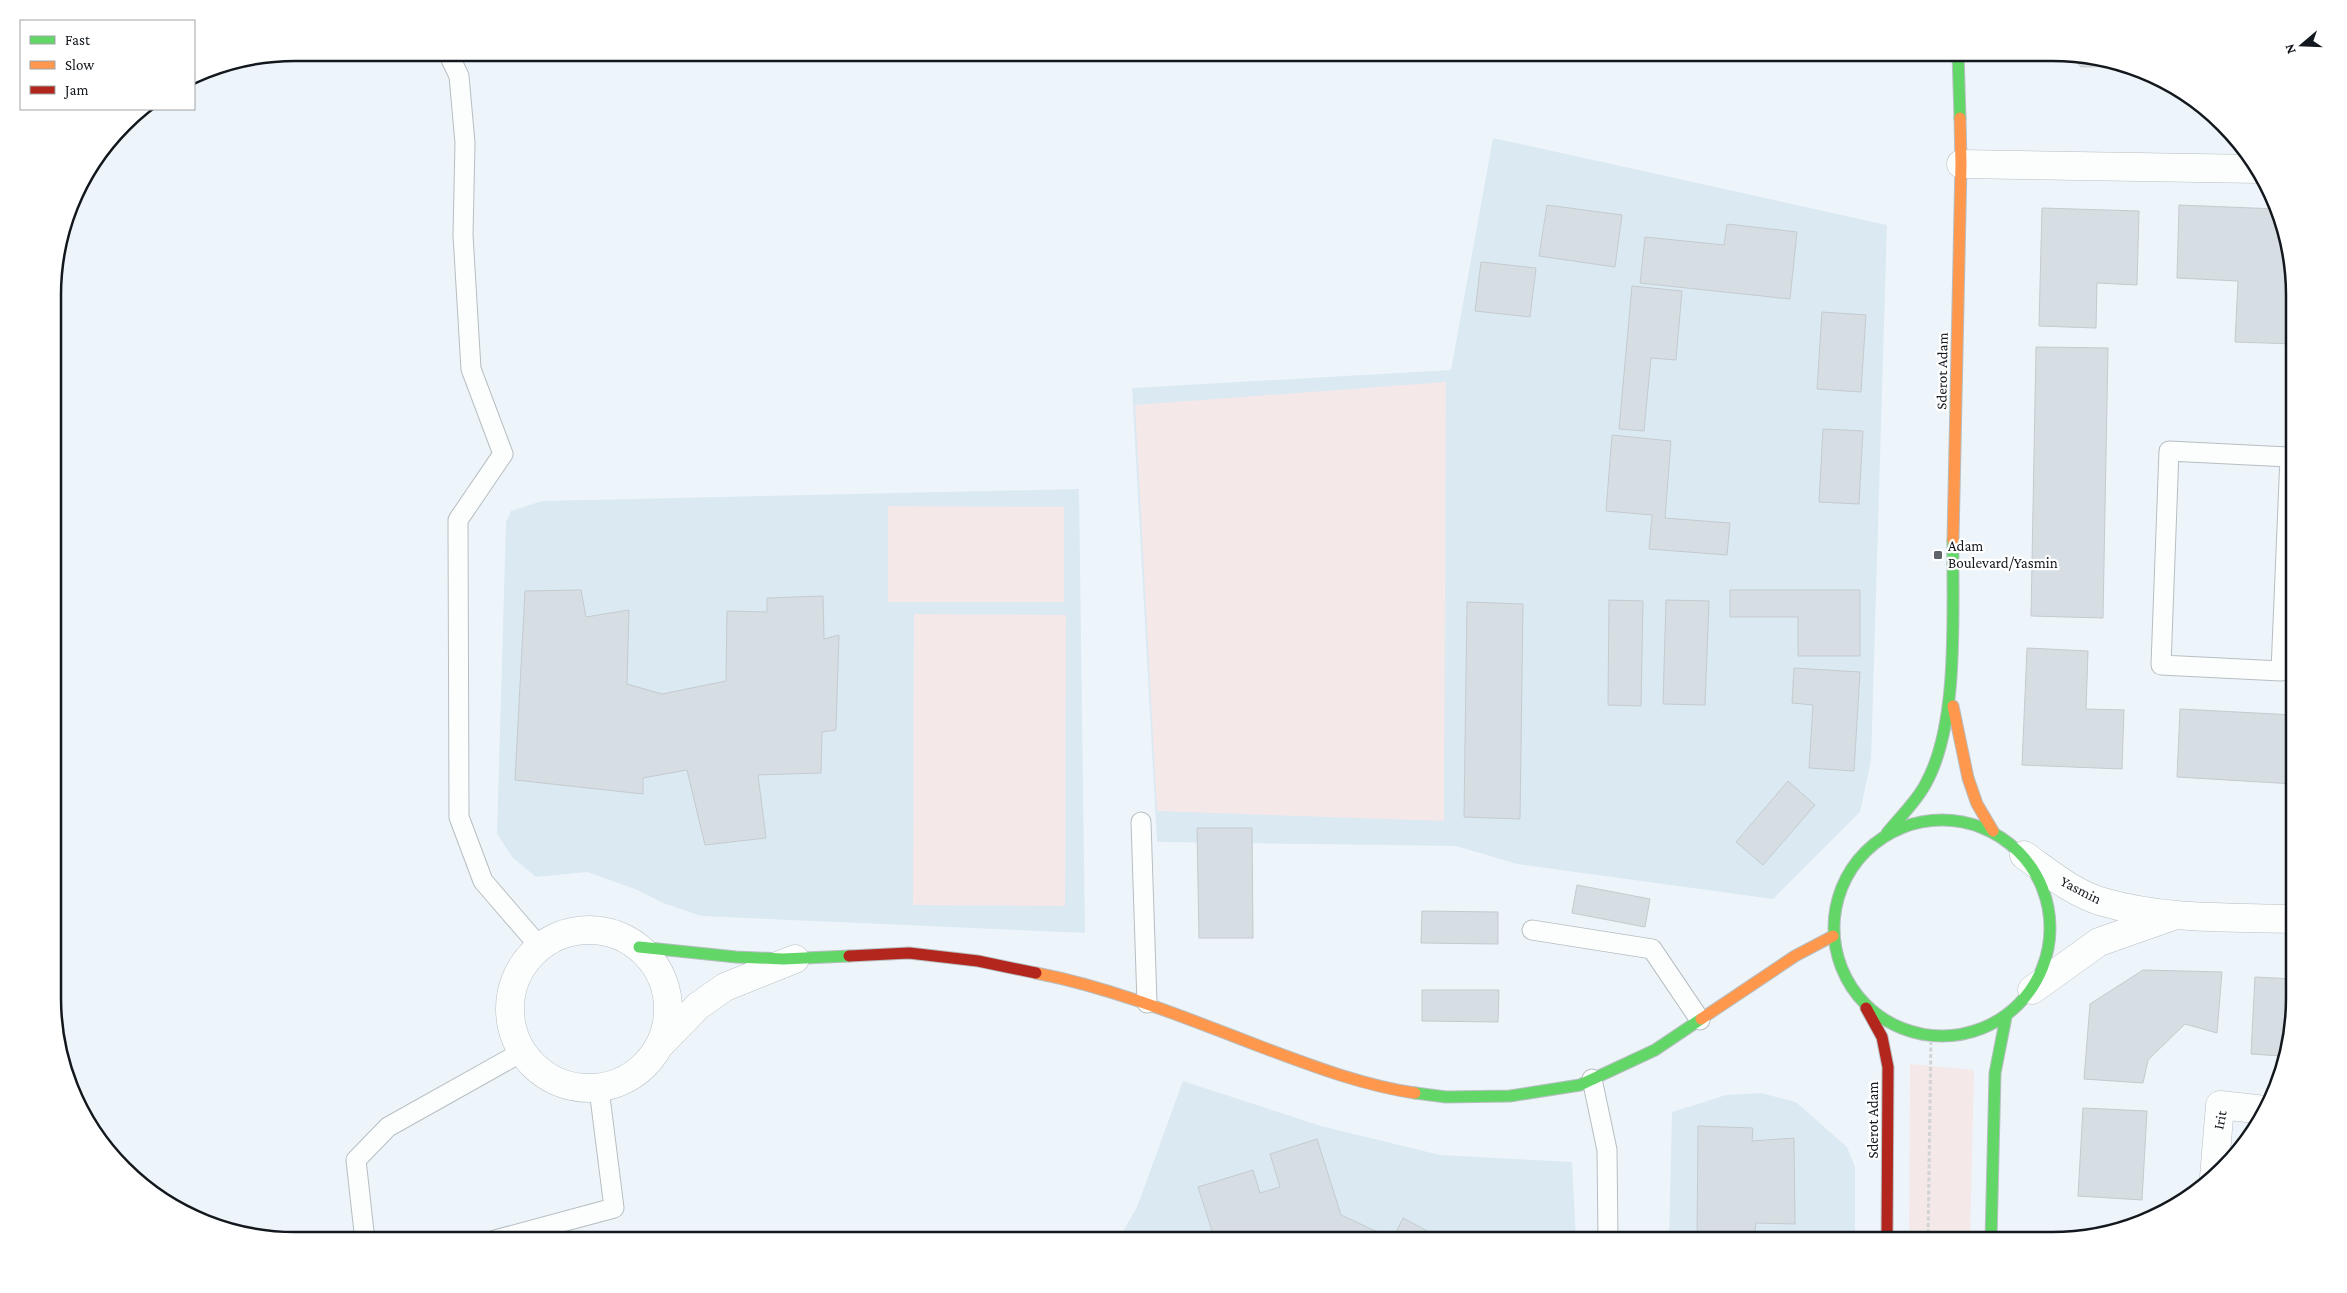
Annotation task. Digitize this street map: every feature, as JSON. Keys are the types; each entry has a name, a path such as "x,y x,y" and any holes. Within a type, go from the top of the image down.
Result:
{"street":[{"name":"Sderot Adam","path":"1887,1232 1888,1067 1882,1037 1864,1004 1842,973 1833,936 1839,891 1858,858 1887,833 1925,786 1940,752 1950,689 1961,164 1958,61"},
{"path":"1961,164 2248,169"},
{"name":"Sderot Adam","path":"1950,689 1968,778 1977,804 1994,832"},
{"name":"Sderot Adam","path":"1864,1004 1895,1027 1932,1037 1972,1033 2006,1017 2032,990 2048,955 2051,925 2044,888 2024,855 1994,832 1960,820 1922,820 1887,833"},
{"name":"Yasmin","path":"2024,855 2067,885 2102,902 2174,916 2286,919"},
{"name":"Yasmin","path":"2032,990 2099,942 2174,916"},
{"path":"661,1044 668,1018 667,991 657,966 639,947 616,933 589,929 563,933 539,946 524,963 513,984 509,1008 513,1030 522,1052 537,1069 555,1081 577,1088 599,1089 624,1081 646,1065 661,1044 698,1006 725,987 799,958"},
{"path":"639,947 736,957 799,958 909,953 978,961 1057,977 1148,1003 1329,1072 1395,1090 1446,1097 1510,1096 1580,1085 1655,1050 1795,956 1833,936"},
{"path":"1991,1232 1994,1073 2006,1017"},
{"name":"Irit","path":"2215,1165 2220,1105 2257,1109"}],"lane":[{"path":"452,61 459,76 465,143 463,235 471,369 503,454 458,520 459,817 483,881 539,946"},
{"path":"2286,457 2169,451 2161,665 2281,671 2286,574"},
{"path":"1141,822 1148,1003"},
{"path":"1532,930 1652,949 1700,1020"},
{"path":"364,1232 356,1160 388,1127 522,1052"},
{"path":"1592,1079 1607,1150 1608,1232"},
{"path":"525,1232 614,1208 599,1089"}],"path":[{"path":"1928,1232 1932,1037"}],"shaded area":[{"path":"1493,138 1887,225 1871,761 1860,812 1773,899 1517,864 1456,846 1157,842 1132,388 1451,370"},
{"path":"1446,382 1444,821 1157,811 1135,405"},
{"path":"1079,489 1085,933 701,916 663,903 635,889 587,872 536,877 513,858 497,834 506,522 511,511 542,501"},
{"path":"888,506 1064,507 1064,602 888,602"},
{"path":"914,614 1066,615 1065,906 913,905"},
{"path":"1910,1064 1974,1070 1970,1232 1909,1232"},
{"path":"1183,1081 1321,1126 1440,1155 1572,1162 1576,1232 1123,1232 1137,1207"},
{"path":"1761,1093 1796,1102 1847,1147 1855,1167 1855,1232 1669,1232 1672,1112 1726,1095"}],"building":[{"path":"2077,63 2100,67 2081,67"},
{"path":"1547,205 1622,215 1615,267 1539,256"},
{"path":"2179,205 2269,209 2278,235 2284,265 2286,344 2235,342 2238,281 2177,278"},
{"path":"2042,208 2139,211 2137,285 2097,283 2096,328 2039,326"},
{"path":"1727,224 1797,232 1790,299 1640,283 1645,237 1724,245"},
{"path":"1481,262 1536,268 1530,317 1475,311"},
{"path":"1632,286 1682,291 1676,360 1651,358 1644,431 1619,429"},
{"path":"1822,312 1866,315 1861,392 1817,389"},
{"path":"2036,347 2108,348 2103,618 2031,616"},
{"path":"1823,429 1863,431 1859,504 1819,502"},
{"path":"1612,435 1671,441 1665,518 1730,523 1727,555 1649,549 1652,515 1606,511"},
{"path":"581,590 586,617 629,610 627,684 662,694 726,681 727,611 767,612 767,598 823,596 824,639 839,635 836,730 822,732 821,773 758,775 766,838 705,845 687,770 643,778 643,794 515,780 525,591"},
{"path":"1730,590 1860,590 1860,656 1798,656 1798,617 1730,617"},
{"path":"1609,600 1643,601 1641,706 1608,705"},
{"path":"1666,600 1709,601 1705,705 1663,704"},
{"path":"1467,602 1523,604 1520,819 1464,817"},
{"path":"2027,648 2088,651 2086,709 2124,710 2122,769 2022,765"},
{"path":"1794,668 1860,672 1854,771 1809,768 1813,705 1792,703"},
{"path":"2180,709 2286,715 2286,784 2177,777"},
{"path":"1788,781 1815,805 1763,865 1736,842"},
{"path":"1197,828 1252,828 1253,938 1199,938"},
{"path":"1577,885 1650,899 1645,927 1572,913"},
{"path":"1422,911 1498,912 1498,944 1421,943"},
{"path":"2143,970 2222,972 2217,1033 2185,1024 2148,1060 2143,1083 2084,1079 2090,1004"},
{"path":"2255,977 2286,979 2284,1028 2278,1056 2251,1054"},
{"path":"1422,990 1499,990 1498,1022 1422,1021"},
{"path":"2083,1108 2147,1111 2142,1200 2078,1196"},
{"path":"1698,1126 1753,1128 1752,1141 1794,1138 1795,1224 1756,1223 1755,1232 1697,1232"},
{"path":"1317,1139 1341,1215 1378,1232 1212,1232 1198,1187 1253,1170 1260,1193 1280,1187 1270,1154"},
{"path":"1403,1218 1429,1232 1396,1232"}],"traffic: fast":[{"path":"1958,61 1960,118"},
{"path":"1887,833 1912,804 1925,785 1936,760 1944,731 1952,666 1953,540"},
{"path":"1931,820 1953,820 1973,824 1993,832 2019,851 2038,877 2046,897 2050,928 2046,959 2038,979 2019,1005 1993,1024 1973,1032 1953,1036 1931,1036 1911,1032 1891,1024 1873,1012 1858,997 1846,979 1838,959 1834,939 1834,917 1838,897 1846,877 1858,859 1873,844 1891,832 1911,824 1931,820"},
{"path":"639,947 736,957 783,959 849,956"},
{"path":"1991,1232 1995,1073 2006,1017"},
{"path":"1415,1093 1446,1097 1510,1096 1580,1085 1655,1050 1701,1019"}],"traffic: slow":[{"path":"1953,540 1961,164 1960,118"},
{"path":"1953,706 1968,778 1977,804 1993,831"},
{"path":"1701,1019 1795,956 1833,936"},
{"path":"1036,973 1121,995 1336,1074 1375,1085 1415,1093"}],"traffic: jam":[{"path":"849,956 909,953 978,961 1036,973"},
{"path":"1866,1008 1882,1037 1888,1067 1887,1232"}],"place":[{"name":"Adam Boulevard/Yasmin","path":"1938,555"}]}
